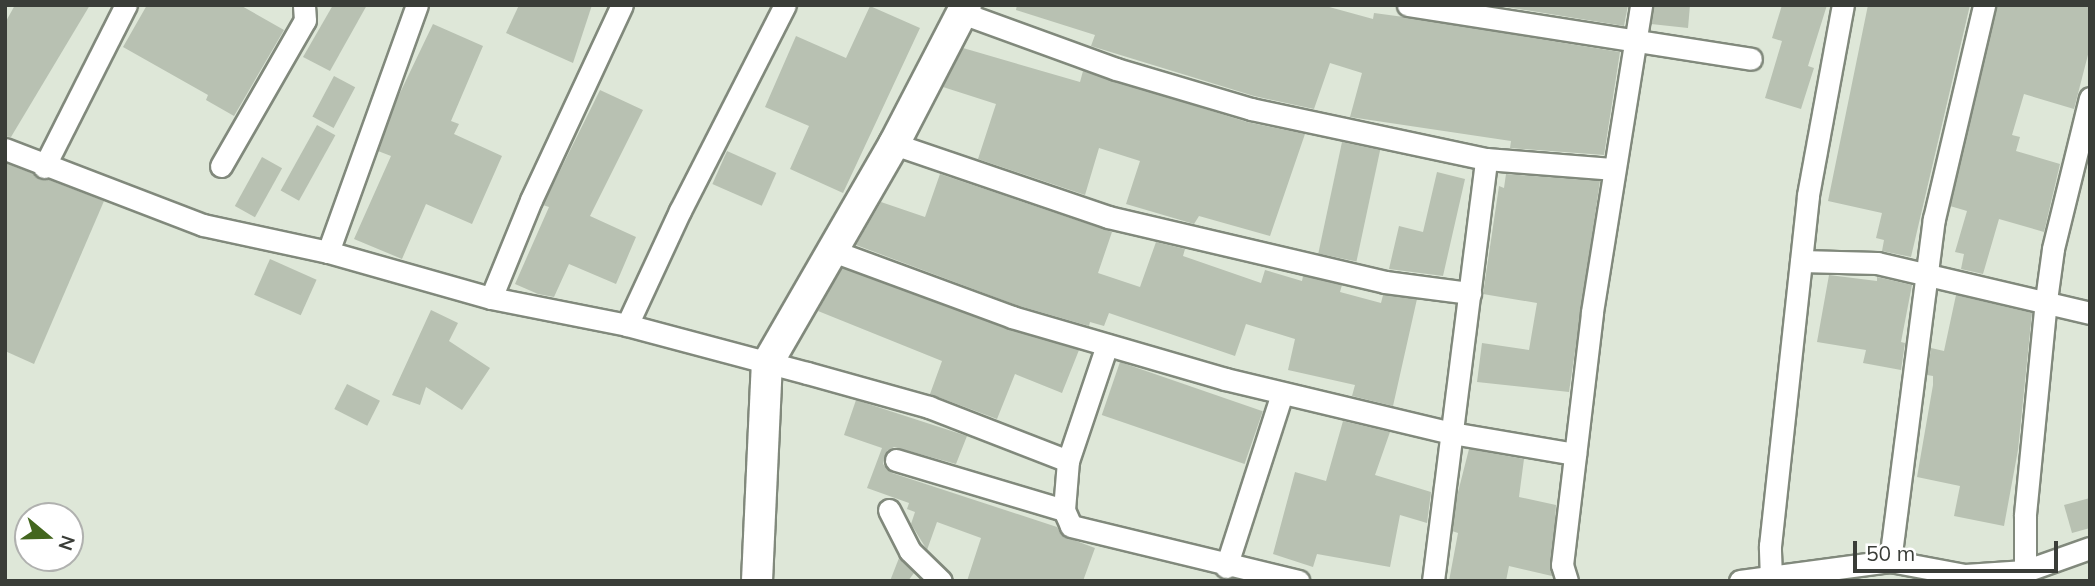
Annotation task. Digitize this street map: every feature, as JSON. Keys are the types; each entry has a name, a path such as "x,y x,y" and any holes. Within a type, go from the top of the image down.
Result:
{"street":[{"path":"44,167 126,5"},
{"path":"221,166 305,20 304,5"},
{"path":"328,252 416,5"},
{"path":"492,298 531,200 622,5"},
{"path":"628,325 680,211 786,5"},
{"path":"1408,5 1751,59"},
{"path":"1567,581 1562,565 1575,454 1612,169 1641,5"},
{"path":"1771,579 1770,545 1801,261 1843,5"},
{"path":"1890,561 1934,219 1984,5"},
{"path":"757,581 767,364 894,144 964,9 1116,68 1251,110 1486,159 1612,169"},
{"path":"2025,571 2025,516 2053,249 2083,157 2090,98"},
{"path":"894,144 1108,217 1385,282 1470,292"},
{"path":"5,149 44,167 202,225 328,252 492,298 628,325 929,407 1068,461"},
{"path":"1433,581 1486,159"},
{"path":"833,251 1012,317 1282,394 1452,433 1575,454"},
{"path":"1801,261 1877,263 2046,300 2090,313"},
{"path":"1107,345 1068,461 1064,510 1071,526 1226,567 1298,581"},
{"path":"1226,567 1282,394"},
{"path":"896,460 1064,510"},
{"path":"889,510 910,551 941,581"},
{"path":"1740,581 1771,579 1890,561 1965,575 2025,571 2090,548"}],"building":[{"path":"15,5 90,5 11,137 5,136 5,23"},
{"path":"147,5 240,5 284,30 234,116 206,100 208,95 123,47"},
{"path":"333,5 367,5 330,71 303,57"},
{"path":"519,5 592,5 573,63 506,33"},
{"path":"1017,5 1322,5 1373,19 1374,13 1404,17 1620,52 1604,155 1510,148 1511,141 1350,117 1362,73 1330,63 1314,109 1254,96 1091,46 1095,35 1016,10"},
{"path":"1494,5 1628,5 1624,26"},
{"path":"1654,5 1690,5 1688,28 1651,24"},
{"path":"1782,5 1827,5 1808,66 1814,68 1801,109 1765,98 1782,41 1772,38"},
{"path":"1868,5 1970,5 1911,257 1882,251 1884,240 1876,238 1882,213 1828,201"},
{"path":"1997,5 2090,5 2090,47 2074,109 2024,94 2012,135 2020,137 2016,151 2060,164 2044,232 1999,219 1983,274 1961,269 1964,254 1955,252 1967,211 1950,206"},
{"path":"870,6 920,28 843,193 790,169 809,126 765,107 796,36 846,58"},
{"path":"433,24 483,46 451,121 459,124 454,134 502,156 472,224 426,204 402,259 354,239 391,156 378,151 398,97"},
{"path":"963,48 1080,82 1083,71 1247,122 1305,134 1270,236 1199,216 1194,224 1126,204 1140,161 1099,148 1085,195 978,159 996,104 943,87"},
{"path":"334,76 355,87 334,128 312,117"},
{"path":"600,90 643,110 590,216 636,237 616,284 569,264 554,297 538,294 515,284 549,207 543,205"},
{"path":"317,125 335,135 299,201 281,191"},
{"path":"1342,142 1380,150 1356,262 1318,254"},
{"path":"727,151 776,173 762,206 712,184"},
{"path":"262,157 282,168 255,217 235,206"},
{"path":"5,163 104,201 34,364 5,351"},
{"path":"1437,172 1465,179 1443,276 1389,269 1399,226 1423,232"},
{"path":"940,174 1112,232 1098,273 1140,287 1156,242 1185,249 1183,256 1261,283 1265,270 1302,281 1303,276 1342,285 1340,292 1381,303 1383,295 1417,299 1393,406 1352,396 1355,385 1288,370 1295,339 1246,324 1235,356 1109,313 1104,326 1090,322 1089,326 1016,305 856,245 881,202 925,217"},
{"path":"1506,174 1600,181 1569,392 1477,382 1482,343 1529,350 1537,303 1483,294 1499,186 1504,188"},
{"path":"270,259 317,280 301,315 254,295"},
{"path":"842,268 1008,329 1079,350 1062,393 1015,374 997,419 930,394 942,361 818,311"},
{"path":"1829,275 1877,281 1877,277 1912,285 1901,342 1905,343 1901,370 1863,363 1866,350 1817,342"},
{"path":"1956,295 2032,313 2018,450 2004,526 1954,516 1960,486 1917,477 1933,385 1933,376 1927,375 1931,348 1944,351"},
{"path":"431,310 458,323 449,341 490,368 462,410 426,387 420,405 392,395"},
{"path":"1120,362 1263,411 1245,464 1102,415"},
{"path":"347,384 380,401 367,426 334,409"},
{"path":"856,400 967,436 956,464 894,447 887,451 883,464 892,473 1057,527 1063,536 1095,548 1083,581 967,581 981,538 937,522 927,550 911,524 915,512 907,509 909,503 867,488 882,448 844,435"},
{"path":"1343,421 1390,432 1375,475 1431,492 1427,523 1400,515 1390,567 1317,554 1313,567 1273,554 1295,472 1326,481"},
{"path":"1469,449 1524,459 1519,497 1556,505 1552,576 1509,566 1506,581 1449,581 1458,533 1452,531 1456,500"},
{"path":"2090,498 2090,528 2072,533 2064,505"},
{"path":"899,558 914,573 908,581 890,581"}]}
